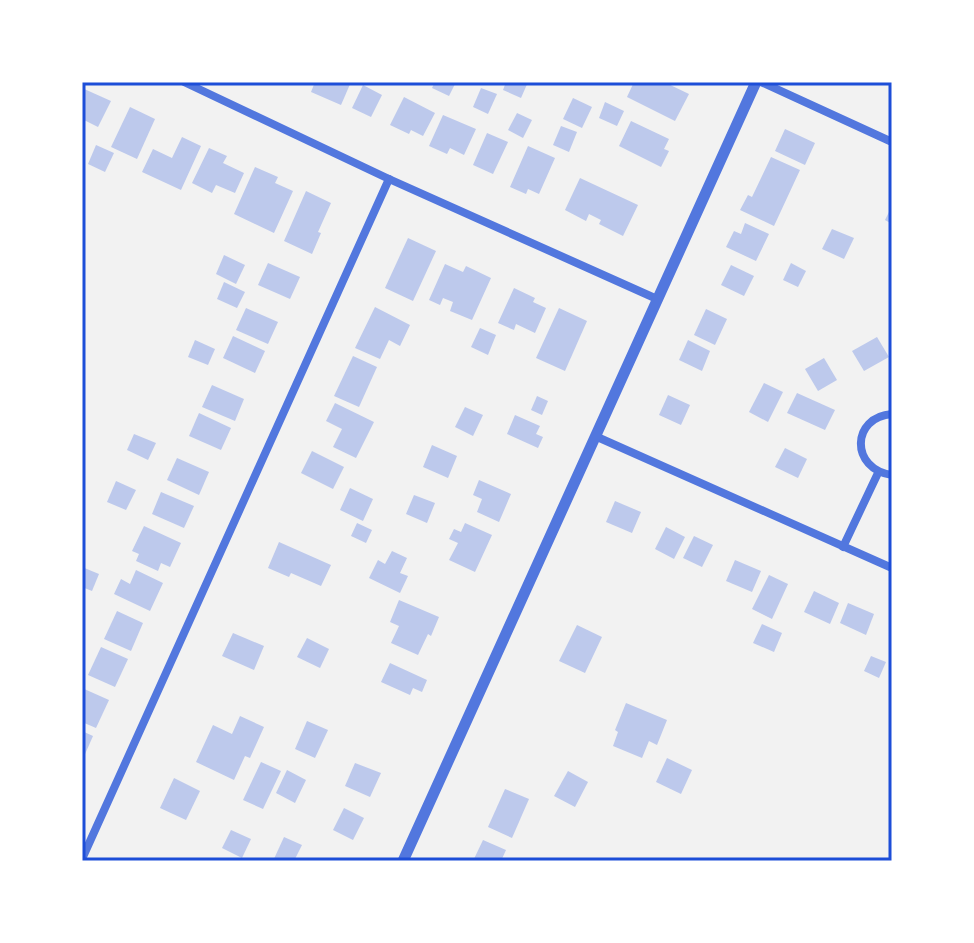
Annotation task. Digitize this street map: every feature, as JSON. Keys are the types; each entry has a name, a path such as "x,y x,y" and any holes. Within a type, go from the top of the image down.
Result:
{"street":[{"path":"184,82 389,179 657,299"},
{"path":"403,861 758,82 892,142"},
{"path":"82,859 389,179"},
{"path":"892,414 871,421 863,433 860,448 868,465 878,473 892,475"},
{"path":"595,436 892,568"},
{"path":"843,547 878,473"}],"building":[{"path":"315,82 351,82 341,105 311,92"},
{"path":"435,82 456,82 449,96 432,88"},
{"path":"506,82 528,82 521,98 503,90"},
{"path":"634,82 664,82 689,94 675,121 627,97"},
{"path":"363,85 382,95 371,117 352,108"},
{"path":"82,88 111,101 98,127 82,119"},
{"path":"481,88 497,94 488,114 473,107"},
{"path":"404,97 435,113 423,136 411,130 409,134 390,125"},
{"path":"573,98 592,107 582,128 563,119"},
{"path":"605,102 624,111 617,126 599,118"},
{"path":"130,107 155,119 137,159 111,147"},
{"path":"517,113 532,120 523,138 508,130"},
{"path":"443,115 476,129 464,155 450,148 447,154 429,146"},
{"path":"631,121 669,139 664,149 669,151 661,167 619,146"},
{"path":"561,126 577,132 569,152 553,145"},
{"path":"785,129 815,143 805,165 775,151"},
{"path":"487,133 508,142 493,174 473,165"},
{"path":"182,137 201,146 181,190 142,172 153,149 172,158"},
{"path":"96,145 114,153 105,172 88,164"},
{"path":"528,146 555,158 539,194 528,189 526,194 510,187"},
{"path":"209,148 227,156 223,163 244,173 235,193 216,185 212,193 192,183"},
{"path":"771,157 800,170 774,226 740,210 748,195 752,197"},
{"path":"255,167 278,177 275,183 293,191 274,233 234,214"},
{"path":"580,178 638,205 623,236 599,224 601,220 589,214 586,221 565,210"},
{"path":"306,191 331,203 312,254 284,241"},
{"path":"892,206 892,224 885,220"},
{"path":"745,223 769,234 756,261 726,247 734,231 741,234"},
{"path":"832,229 854,238 844,259 822,249"},
{"path":"408,238 436,251 413,301 385,288"},
{"path":"224,255 245,265 236,284 216,274"},
{"path":"268,263 300,277 290,299 258,285"},
{"path":"791,263 806,271 798,287 783,280"},
{"path":"445,264 463,272 466,266 491,278 472,320 450,311 453,302 443,298 440,305 429,300"},
{"path":"731,265 754,276 744,296 721,285"},
{"path":"224,282 245,292 237,308 217,299"},
{"path":"514,288 535,298 533,302 546,308 535,333 516,324 514,330 498,323"},
{"path":"375,307 410,325 400,346 389,340 380,359 355,348"},
{"path":"246,308 278,322 268,344 236,330"},
{"path":"559,308 587,321 565,371 536,358"},
{"path":"706,309 727,319 715,345 694,335"},
{"path":"480,328 496,335 488,355 471,347"},
{"path":"233,336 265,351 255,373 223,358"},
{"path":"877,337 889,357 864,371 852,351"},
{"path":"195,340 215,349 208,365 188,357"},
{"path":"688,340 710,351 702,371 679,360"},
{"path":"353,356 377,367 359,407 334,396"},
{"path":"824,358 837,380 818,391 805,369"},
{"path":"764,383 783,392 768,422 749,412"},
{"path":"212,385 244,399 235,421 202,407"},
{"path":"797,393 835,410 825,430 787,413"},
{"path":"668,395 690,405 681,425 659,415"},
{"path":"537,396 548,401 542,415 531,410"},
{"path":"335,403 374,422 356,458 333,447 342,429 326,421"},
{"path":"465,407 483,415 473,436 455,427"},
{"path":"199,413 231,428 221,450 189,436"},
{"path":"515,415 540,426 536,434 543,437 538,448 507,434"},
{"path":"134,434 156,443 148,460 127,450"},
{"path":"432,445 457,456 448,478 423,467"},
{"path":"785,448 807,459 798,478 775,467"},
{"path":"312,451 344,467 333,489 301,473"},
{"path":"177,458 209,472 199,495 167,480"},
{"path":"479,480 511,494 499,522 477,512 482,499 473,495"},
{"path":"116,481 136,490 126,510 107,502"},
{"path":"350,488 373,499 363,521 340,510"},
{"path":"161,492 194,506 184,528 152,514"},
{"path":"414,495 435,503 427,523 406,514"},
{"path":"615,501 641,512 632,533 606,522"},
{"path":"357,523 372,530 366,543 351,536"},
{"path":"465,523 492,535 475,572 449,560 458,543 449,539 454,529 461,532"},
{"path":"144,526 181,543 170,567 161,563 158,571 136,561 139,554 132,551"},
{"path":"666,527 685,537 674,559 655,549"},
{"path":"694,536 713,545 702,567 683,558"},
{"path":"279,542 331,565 321,586 291,573 289,577 268,568"},
{"path":"392,551 407,558 400,573 408,576 400,593 369,578 378,560 385,564"},
{"path":"735,560 761,571 752,592 726,581"},
{"path":"82,567 99,574 92,591 82,587"},
{"path":"136,570 163,583 150,611 114,594 121,579 130,584"},
{"path":"769,575 788,584 772,619 752,609"},
{"path":"814,591 839,603 830,624 804,612"},
{"path":"399,600 439,617 418,655 391,643 399,626 390,622"},
{"path":"848,603 874,614 866,635 840,623"},
{"path":"117,611 143,623 131,651 104,639"},
{"path":"762,624 782,633 774,652 753,643"},
{"path":"577,625 602,637 585,673 559,661"},
{"path":"233,633 264,646 254,670 222,656"},
{"path":"307,638 329,649 320,668 297,657"},
{"path":"101,647 128,659 115,687 88,675"},
{"path":"871,656 886,662 879,678 864,671"},
{"path":"390,663 427,680 422,692 413,688 410,695 381,682"},
{"path":"82,688 109,700 96,728 82,722"},
{"path":"626,703 667,720 657,745 649,741 642,758 613,746 618,732 615,730"},
{"path":"240,716 264,727 250,758 245,756 234,780 196,762 213,725 232,734"},
{"path":"307,721 328,730 315,758 295,749"},
{"path":"82,731 93,736 82,761"},
{"path":"667,758 692,770 681,794 656,782"},
{"path":"261,762 281,771 263,809 243,800"},
{"path":"355,763 381,773 370,797 345,786"},
{"path":"287,770 306,780 295,803 276,793"},
{"path":"568,771 588,782 575,807 554,796"},
{"path":"174,778 200,791 186,820 160,808"},
{"path":"505,789 529,799 512,838 488,827"},
{"path":"344,808 364,818 353,840 333,830"},
{"path":"231,830 251,839 242,858 222,848"},
{"path":"284,837 302,845 294,861 273,861"},
{"path":"483,840 506,850 501,861 473,861"}]}
